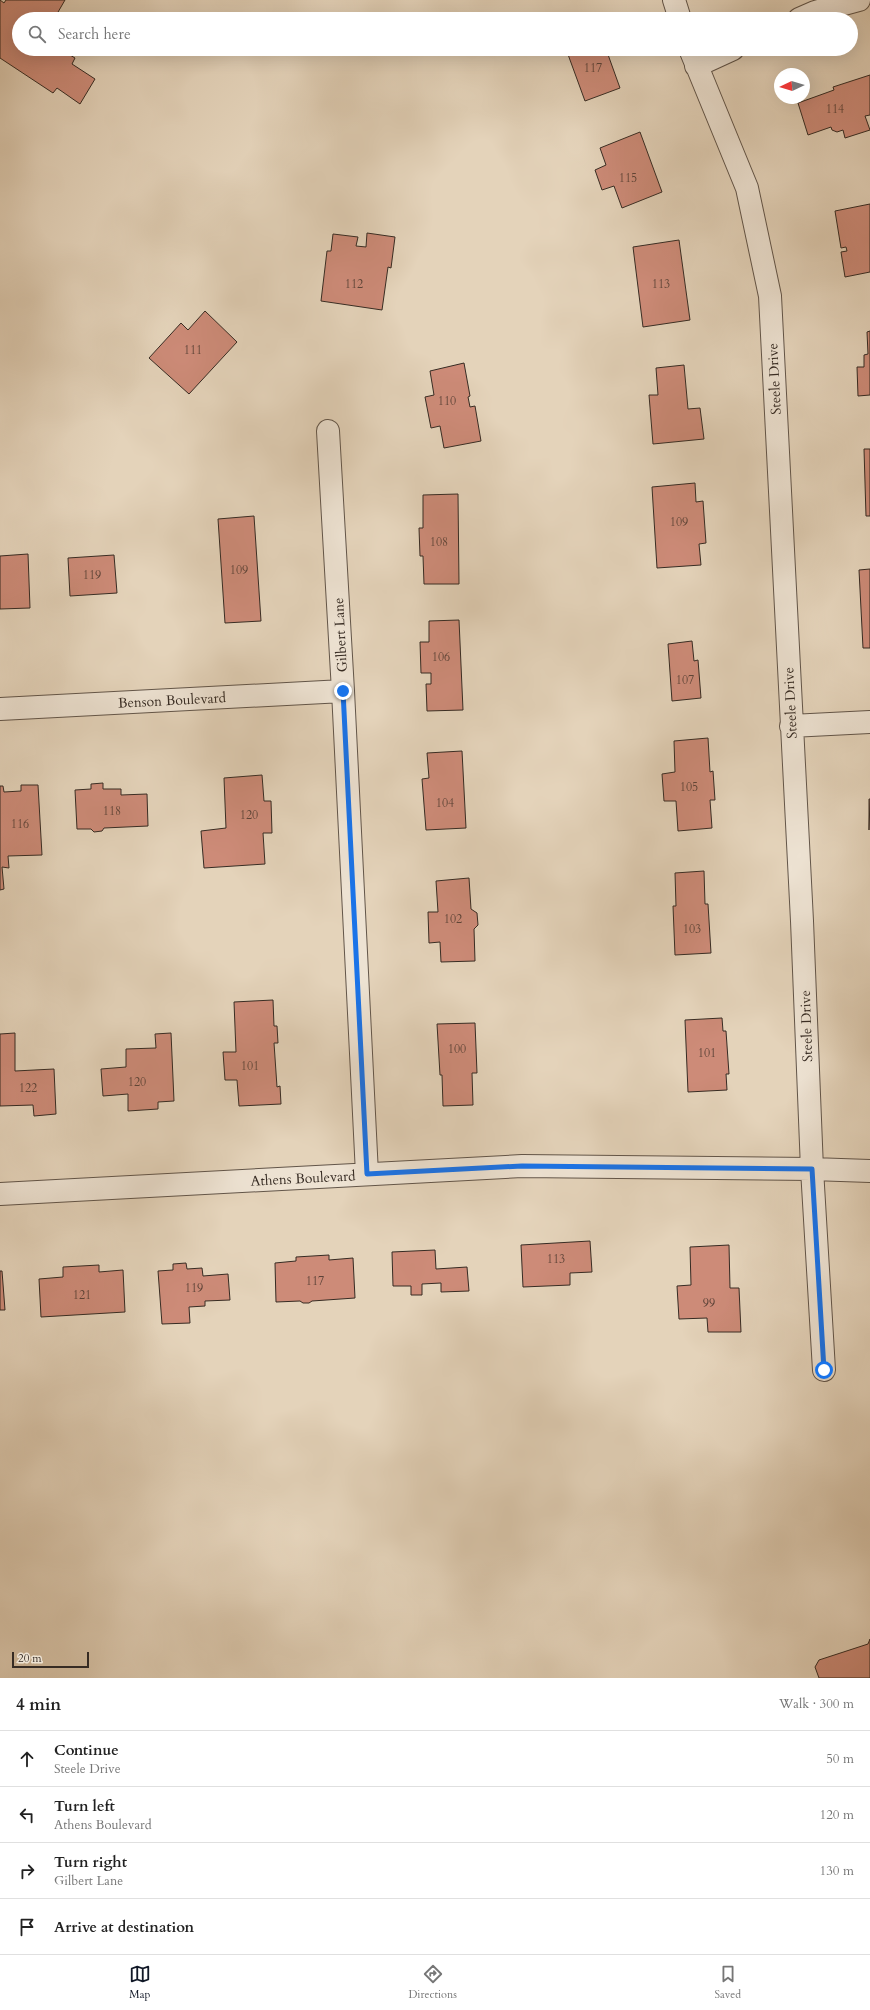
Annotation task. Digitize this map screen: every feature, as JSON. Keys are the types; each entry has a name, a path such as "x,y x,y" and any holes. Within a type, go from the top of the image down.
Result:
{"street":[{"path":"674,0 678,12"},
{"path":"815,12 859,0"},
{"name":"Steele Drive","path":"693,57 747,188 770,296 802,921 812,1169 824,1370"},
{"name":"Gilbert Lane","path":"328,431 343,691 367,1174"},
{"name":"Benson Boulevard","path":"0,709 343,691"},
{"path":"791,726 870,722"},
{"name":"Athens Boulevard","path":"0,1194 522,1166 870,1171"}],"building":[{"path":"0,0 4,3 6,0 65,0 58,12 12,12 12,56 72,56 75,58 72,64 95,79 80,104 57,88 53,93 0,58"},
{"path":"569,56 609,56 620,88 585,101"},
{"path":"870,75 870,115 865,116 870,130 845,138 843,130 837,132 832,130 831,127 808,135 798,104 810,104 810,99 834,90 833,87"},
{"path":"640,132 662,192 622,208 614,186 602,190 595,170 606,165 600,148"},
{"path":"870,204 870,272 845,277 841,252 847,251 846,247 841,248 835,211"},
{"path":"367,233 395,237 391,268 388,267 382,310 321,301 327,251 331,251 333,234 358,237 356,246 366,247"},
{"path":"679,240 690,320 643,327 633,247"},
{"path":"205,311 237,342 189,394 149,358 181,323 188,330"},
{"path":"870,331 870,395 858,396 857,367 864,367 864,355 868,354 867,332"},
{"path":"464,363 470,396 468,397 470,407 475,406 481,441 444,448 440,426 431,428 425,397 434,395 430,371"},
{"path":"684,365 688,409 700,408 704,439 653,444 649,395 658,395 656,368"},
{"path":"864,449 870,449 870,516 866,516"},
{"path":"695,483 696,502 703,501 706,543 699,544 701,565 657,568 652,487"},
{"path":"458,494 459,584 424,584 423,556 420,556 419,528 423,528 423,495"},
{"path":"254,516 261,621 225,623 218,519"},
{"path":"28,554 30,608 0,609 0,556"},
{"path":"114,555 117,593 70,596 68,558"},
{"path":"870,569 870,648 863,648 859,570"},
{"path":"459,620 463,710 427,711 426,684 431,684 431,673 421,673 420,642 429,642 429,621"},
{"path":"692,641 694,661 698,660 701,698 672,701 668,644"},
{"path":"708,738 710,772 713,771 715,800 710,800 712,828 678,831 676,801 664,801 662,774 675,772 674,741"},
{"path":"462,751 466,828 426,830 422,779 429,778 427,753"},
{"path":"262,775 264,801 271,801 272,833 263,833 265,864 204,868 201,831 226,828 224,778"},
{"path":"103,783 103,789 121,789 121,795 147,794 148,826 104,828 102,831 94,832 91,829 77,829 75,790 91,789 91,784"},
{"path":"21,785 38,785 42,855 8,856 9,868 2,867 4,889 0,890 0,786 3,786 4,792 21,791"},
{"path":"869,799 870,799 869,830"},
{"path":"704,871 705,904 708,904 711,953 675,955 673,906 676,906 675,873"},
{"path":"469,878 471,909 477,913 478,925 474,929 475,961 441,962 440,942 429,943 428,912 438,912 436,881"},
{"path":"273,1000 274,1026 277,1026 278,1043 274,1043 277,1087 280,1086 281,1104 239,1106 237,1080 225,1080 223,1052 236,1052 234,1002"},
{"path":"722,1018 723,1031 726,1031 729,1074 726,1074 727,1090 688,1092 685,1020"},
{"path":"475,1023 477,1073 472,1073 473,1105 443,1106 442,1075 440,1075 437,1024"},
{"path":"15,1033 15,1071 54,1069 56,1114 34,1116 33,1105 0,1106 0,1034"},
{"path":"171,1033 174,1101 158,1102 158,1109 128,1111 128,1094 103,1096 101,1069 126,1067 126,1049 156,1048 155,1034"},
{"path":"590,1241 592,1272 570,1273 570,1285 523,1287 521,1245"},
{"path":"729,1245 730,1288 739,1288 741,1332 708,1332 707,1318 679,1319 677,1286 691,1285 690,1247"},
{"path":"435,1250 436,1269 467,1267 469,1291 441,1292 441,1283 422,1284 422,1295 411,1295 411,1286 393,1286 392,1252"},
{"path":"329,1255 329,1260 353,1258 355,1298 312,1301 309,1303 303,1303 300,1301 276,1302 275,1263 296,1261 296,1257"},
{"path":"186,1263 187,1269 202,1268 203,1276 228,1274 230,1300 205,1301 205,1306 189,1307 190,1323 162,1324 158,1271 173,1270 173,1264"},
{"path":"99,1265 99,1272 123,1270 125,1312 41,1317 39,1279 63,1277 63,1267"},
{"path":"0,1271 2,1271 5,1310 0,1310"},
{"path":"870,1639 870,1678 819,1678 815,1667 819,1660 868,1644"}],"route":[{"path":"343,691 367,1174 522,1166 812,1169 824,1370"}]}
